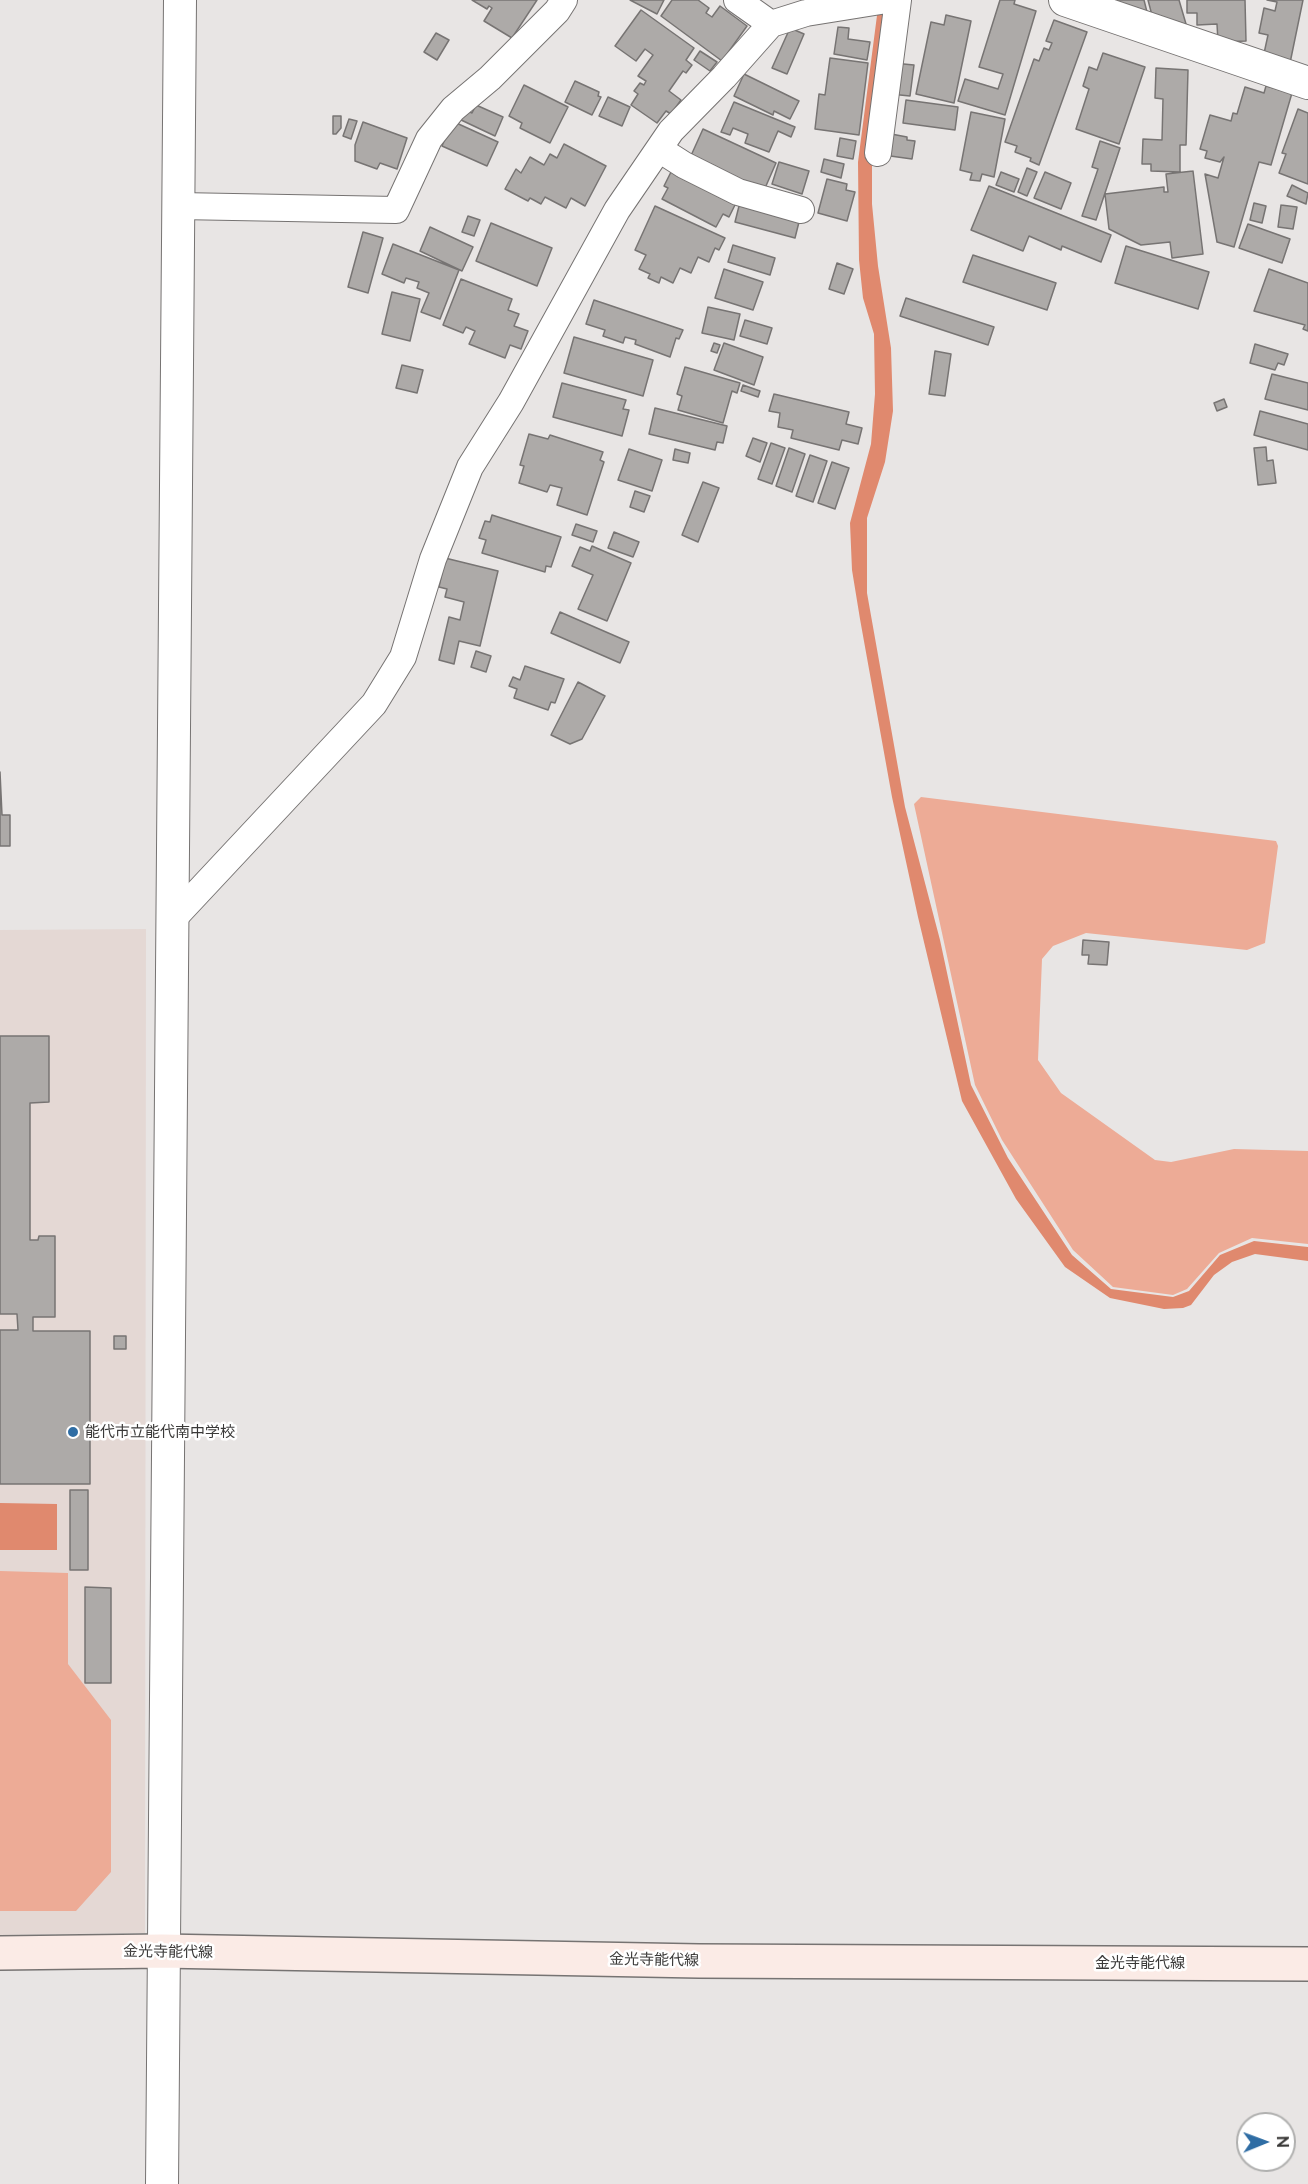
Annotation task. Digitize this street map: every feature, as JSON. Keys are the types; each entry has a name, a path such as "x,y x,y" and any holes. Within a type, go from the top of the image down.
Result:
{"main road":[{"name":"金光寺能代線","path":"0,1953 162,1951 711,1961 1308,1964"}],"street":[{"path":"162,2184 162,1951 180,0"},
{"path":"179,206 396,210 429,139 453,109 490,78 557,11 564,0"},
{"path":"737,0 771,24"},
{"path":"1065,0 1308,83"},
{"path":"171,921 374,704 403,657 433,559 470,467 511,402 617,210 671,132 771,24 806,13 887,1 878,153"},
{"path":"659,149 684,165 738,192 801,210"}],"shaded area":[{"path":"879,0 889,0 872,158 872,204 878,266 891,348 893,411 885,462 867,518 867,593 905,807 940,940 971,1085 1008,1158 1072,1255 1111,1289 1173,1297 1189,1291 1220,1255 1254,1241 1308,1247 1308,1261 1255,1254 1232,1262 1214,1275 1191,1305 1183,1308 1164,1309 1110,1298 1065,1267 1016,1199 962,1101 918,917 892,797 860,619 852,570 850,523 871,444 875,394 874,334 863,298 859,260 858,162"},
{"path":"921,797 1276,841 1278,846 1265,943 1247,950 1086,933 1053,946 1042,959 1038,1060 1061,1093 1155,1160 1171,1162 1234,1149 1308,1151 1308,1244 1252,1238 1219,1253 1187,1289 1173,1295 1113,1287 1073,1250 1002,1140 975,1085 914,804"},
{"name":"能代市立能代南中学校","path":"146,929 145,1933 0,1935 0,930"},
{"path":"0,1503 57,1504 57,1550 0,1550"},
{"path":"0,1571 68,1573 68,1664 111,1720 111,1872 76,1911 0,1911"}],"building":[{"path":"472,0 537,0 512,38 484,21 492,8 489,6 487,9"},
{"path":"630,0 664,0 657,14"},
{"path":"672,0 698,0 709,8 706,13 712,17 720,6 747,26 722,61 661,16"},
{"path":"1000,0 1015,0 1014,4 1036,11 1005,115 958,101 965,79 998,89 1003,74 979,67"},
{"path":"1090,0 1144,0 1147,12"},
{"path":"1148,0 1179,0 1186,24 1154,23"},
{"path":"1187,0 1245,0 1246,41 1218,42 1217,24 1197,25 1197,13 1187,13"},
{"path":"1267,0 1303,0 1290,63 1263,58 1268,35 1259,33 1264,8 1275,11 1277,2"},
{"path":"641,10 694,48 686,60 692,65 686,73 683,71 669,91 681,100 671,114 666,111 657,123 631,105 638,94 634,91 640,83 644,85 646,81 638,76 653,55 645,49 636,61 615,46"},
{"path":"946,15 971,21 954,103 916,94 931,22 944,25"},
{"path":"1054,20 1087,32 1039,165 1030,161 1031,158 1015,152 1017,146 1005,142 1034,59 1039,61 1044,48 1049,50 1052,43 1046,41"},
{"path":"838,27 849,28 848,39 870,42 867,60 834,54"},
{"path":"790,28 804,34 787,74 772,68"},
{"path":"436,33 449,40 437,60 424,52"},
{"path":"700,51 717,62 710,71 694,60"},
{"path":"1103,53 1145,67 1119,144 1076,129 1089,89 1083,86 1089,67 1097,70"},
{"path":"830,58 868,63 859,135 815,129 819,94 825,95"},
{"path":"893,63 914,65 910,96 890,94"},
{"path":"1156,68 1188,70 1186,145 1180,145 1180,172 1151,171 1151,164 1142,164 1143,139 1162,140 1163,99 1155,98"},
{"path":"744,74 799,101 790,119 774,111 773,115 734,96"},
{"path":"575,81 599,92 598,96 601,97 592,115 565,102"},
{"path":"524,85 568,107 550,143 520,128 522,123 509,116"},
{"path":"1266,86 1292,93 1271,165 1259,162 1234,247 1217,242 1205,174 1218,178 1224,157 1220,162 1205,158 1207,151 1200,149 1210,115 1231,121 1233,113 1237,114 1245,87 1264,93"},
{"path":"608,97 630,107 622,126 599,116"},
{"path":"906,100 958,107 955,130 903,123"},
{"path":"734,102 795,127 791,137 778,131 769,152 745,143 748,134 733,128 730,135 721,132"},
{"path":"476,105 503,117 495,136 459,119 464,109 472,113"},
{"path":"1298,109 1308,113 1308,184 1279,173 1286,154 1282,153"},
{"path":"971,112 1005,119 994,177 982,174 980,181 970,180 972,173 960,170"},
{"path":"333,116 341,116 341,128 336,134 333,134"},
{"path":"349,119 357,121 351,139 343,136"},
{"path":"452,121 498,142 487,166 442,146"},
{"path":"363,122 407,138 397,169 380,163 377,169 355,161 355,145"},
{"path":"703,129 776,163 762,195 689,160"},
{"path":"886,133 915,141 912,159 883,155"},
{"path":"840,138 856,141 853,159 837,156"},
{"path":"1100,141 1120,148 1096,220 1082,216 1098,169 1092,167"},
{"path":"564,144 606,166 585,206 571,198 566,208 545,197 541,204 530,198 528,201 505,189 516,169 521,173 530,157 544,165 550,154 557,158"},
{"path":"824,159 844,164 841,178 821,172"},
{"path":"779,162 809,171 802,194 772,184"},
{"path":"675,164 739,197 729,217 723,214 716,227 662,199 668,188 664,186"},
{"path":"1027,168 1037,172 1027,196 1018,192"},
{"path":"1193,171 1203,254 1172,258 1170,242 1141,245 1109,229 1105,194 1164,187 1164,192 1168,192 1166,174"},
{"path":"1001,172 1019,179 1014,192 996,185"},
{"path":"1045,172 1071,183 1061,209 1034,198"},
{"path":"827,179 847,184 846,190 855,192 847,221 818,213"},
{"path":"1292,185 1308,193 1306,204 1287,196"},
{"path":"989,186 1111,235 1101,262 1062,246 1061,250 1029,236 1023,251 971,230"},
{"path":"741,198 801,214 795,238 735,222"},
{"path":"1254,203 1266,206 1262,223 1250,220"},
{"path":"1281,205 1297,207 1293,229 1278,227"},
{"path":"655,206 725,238 719,250 715,248 709,262 698,257 691,273 680,268 673,283 661,277 659,283 648,278 650,274 639,269 646,255 635,250"},
{"path":"468,216 480,220 474,236 462,232"},
{"path":"491,223 552,248 537,286 476,261"},
{"path":"1248,224 1290,239 1282,263 1239,248"},
{"path":"430,227 473,247 462,271 420,251"},
{"path":"363,232 383,238 368,293 348,287"},
{"path":"393,244 459,270 440,319 421,312 429,293 417,288 419,282 406,278 404,283 382,274"},
{"path":"733,245 775,258 770,275 728,262"},
{"path":"1126,246 1209,272 1198,309 1115,283"},
{"path":"973,255 1056,283 1047,310 963,282"},
{"path":"837,263 853,269 844,294 829,289"},
{"path":"724,269 763,282 753,310 715,298"},
{"path":"1269,269 1308,283 1308,331 1303,329 1305,325 1254,311"},
{"path":"461,279 512,299 508,310 519,314 514,326 528,331 521,349 510,345 505,358 469,344 475,331 466,327 463,333 443,325"},
{"path":"392,292 420,299 410,341 382,334"},
{"path":"906,298 994,327 988,345 900,316"},
{"path":"594,300 683,330 679,339 676,338 670,357 635,344 636,340 625,337 623,343 603,336 605,330 586,324"},
{"path":"708,307 740,314 734,340 702,333"},
{"path":"745,320 772,328 767,344 740,336"},
{"path":"574,337 653,360 643,396 564,373"},
{"path":"714,343 720,345 717,353 711,351"},
{"path":"724,343 763,357 754,385 714,370"},
{"path":"1255,344 1288,354 1284,365 1278,363 1275,370 1250,363"},
{"path":"935,351 951,354 945,396 929,394"},
{"path":"402,365 423,370 417,393 396,388"},
{"path":"685,367 740,383 737,393 732,391 723,423 678,410 682,396 677,394"},
{"path":"1272,374 1308,383 1308,410 1265,399"},
{"path":"562,383 626,400 623,409 629,410 622,436 553,417"},
{"path":"743,385 760,391 758,397 741,391"},
{"path":"774,394 849,412 846,424 862,428 858,444 842,440 839,450 791,438 793,430 778,427 780,413 769,411"},
{"path":"1224,399 1227,407 1217,411 1214,403"},
{"path":"655,408 727,426 723,443 717,442 715,450 649,434"},
{"path":"1260,411 1308,424 1308,450 1254,435"},
{"path":"529,434 548,439 550,435 603,452 600,460 604,462 587,515 557,505 562,488 550,485 547,492 519,483 524,466 520,465"},
{"path":"753,438 767,443 760,462 746,456"},
{"path":"771,443 785,448 772,484 758,479"},
{"path":"1266,447 1267,461 1273,460 1276,483 1258,485 1254,448"},
{"path":"789,448 805,454 792,492 776,486"},
{"path":"629,449 662,460 652,491 618,480"},
{"path":"675,449 690,453 688,463 673,460"},
{"path":"810,455 827,461 813,502 796,496"},
{"path":"832,462 849,468 835,509 818,503"},
{"path":"703,482 719,488 698,542 682,535"},
{"path":"635,491 650,496 644,512 630,507"},
{"path":"492,515 561,537 551,567 546,566 545,572 482,553 486,540 479,538 485,521 490,522"},
{"path":"576,524 597,531 593,542 572,535"},
{"path":"614,532 639,542 633,557 608,548"},
{"path":"592,546 631,563 607,621 578,609 593,575 572,566 580,547 590,551"},
{"path":"445,558 498,571 480,646 459,641 454,664 439,660 449,617 460,620 464,602 445,597 447,589 439,587"},
{"path":"560,612 629,642 620,663 551,633"},
{"path":"476,651 491,656 486,672 471,667"},
{"path":"525,666 564,679 555,703 551,702 548,710 514,698 517,689 509,686 513,677 520,680"},
{"path":"578,682 605,696 582,739 570,744 551,735"},
{"path":"0,772 2,815 10,815 10,846 0,846"},
{"path":"1083,940 1109,942 1107,965 1088,964 1089,955 1082,955"},
{"path":"0,1036 49,1036 49,1102 30,1103 30,1240 38,1240 39,1236 55,1236 55,1317 33,1317 33,1331 90,1331 90,1484 0,1484 0,1330 18,1330 17,1314 0,1314"},
{"path":"114,1336 126,1336 126,1349 114,1349"},
{"path":"70,1490 88,1490 88,1570 70,1570"},
{"path":"85,1587 111,1588 111,1683 85,1683"}],"place":[{"name":"能代市立能代南中学校","path":"73,1432"}]}
